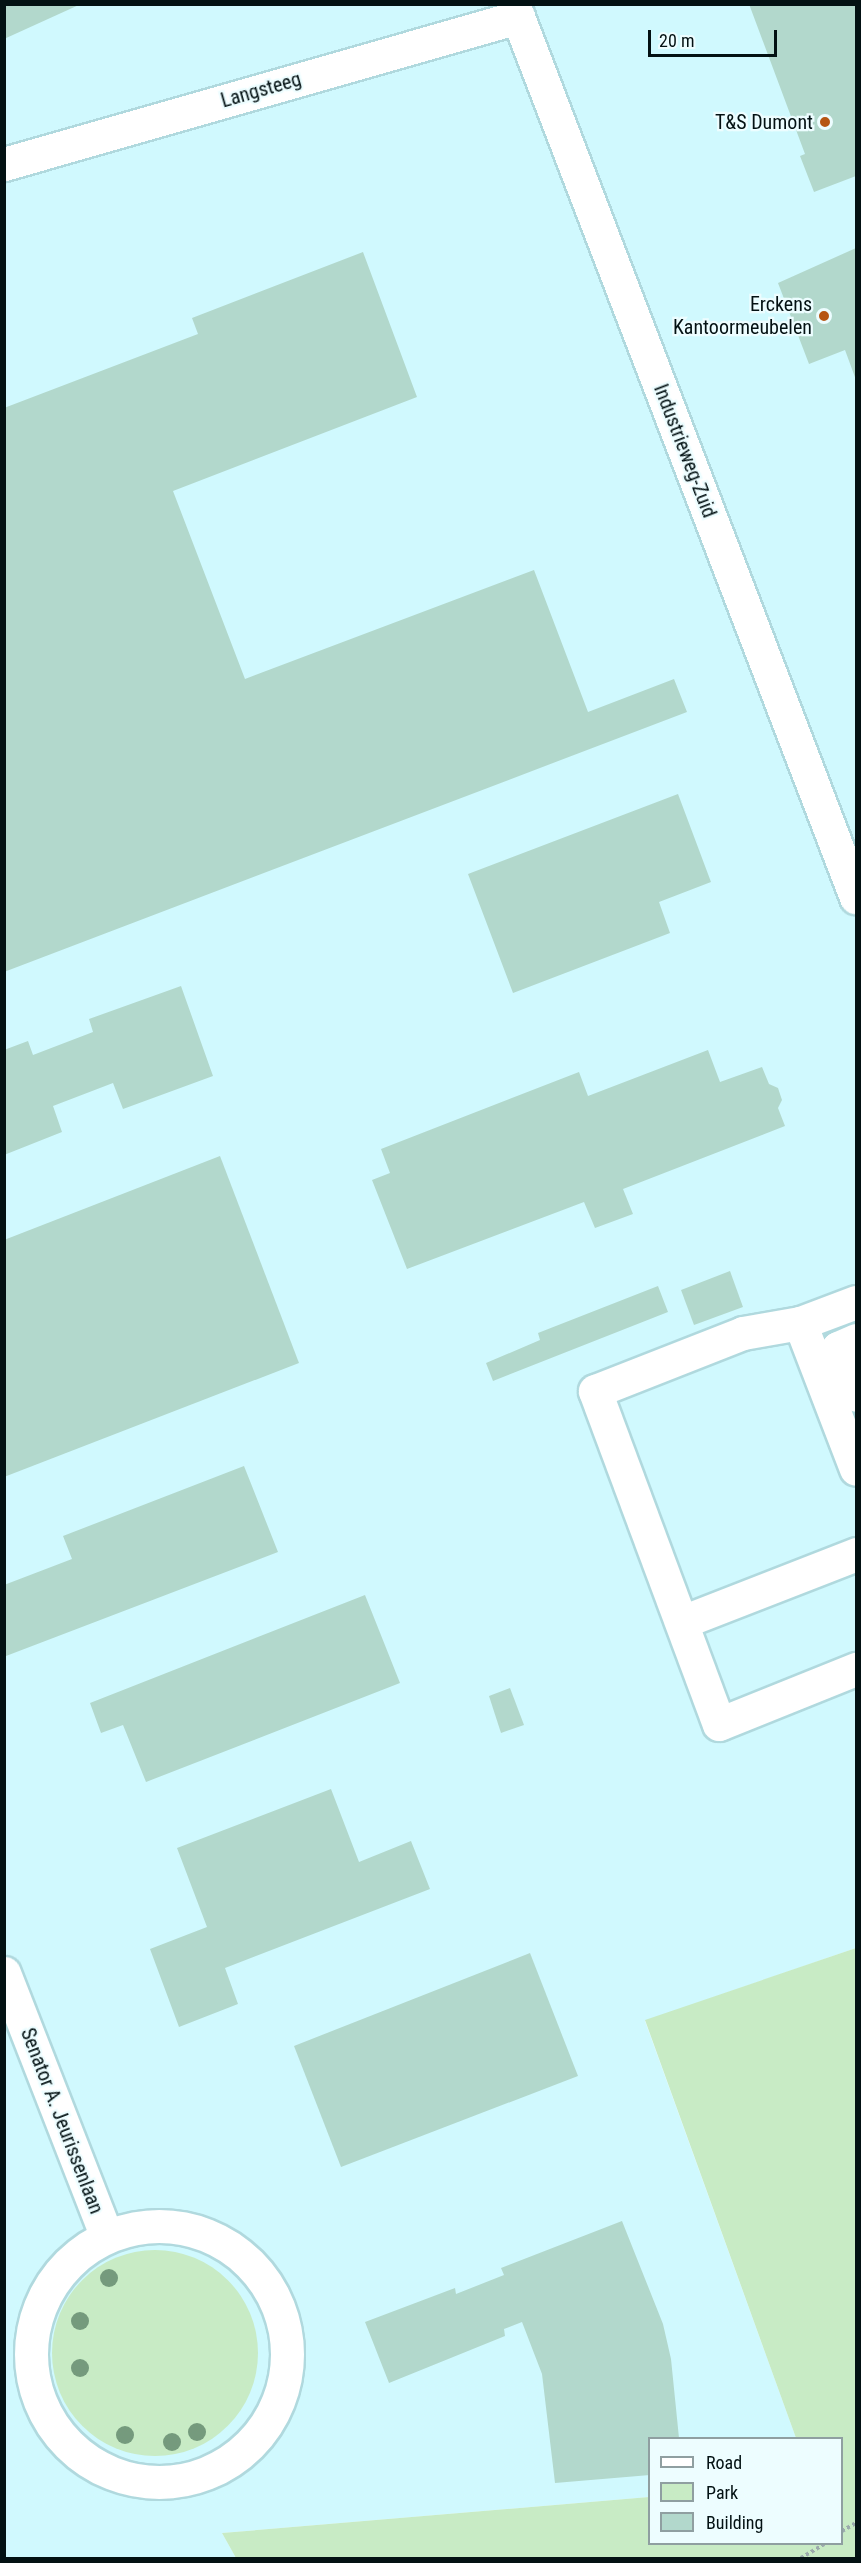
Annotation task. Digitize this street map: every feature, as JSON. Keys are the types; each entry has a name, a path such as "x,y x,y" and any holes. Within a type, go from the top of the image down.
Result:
{"street":[{"name":"Langsteeg","path":"4,164 516,11"},
{"name":"Industrieweg-Zuid","path":"516,11 856,897"},
{"path":"856,1302 800,1323 743,1333 596,1391 719,1724 856,1669"},
{"path":"800,1323 856,1469"},
{"path":"856,1340 838,1348 856,1395"},
{"path":"682,1622 856,1554"},
{"name":"Senator A. Jeurissenlaan","path":"4,1973 106,2235"},
{"path":"150,2224 195,2229 235,2248 266,2281 285,2322 288,2367 276,2410 250,2447 213,2472 169,2483 124,2479 83,2459 52,2426 33,2385 30,2340 43,2297 69,2260 106,2235 150,2224"}],"path":[{"path":"801,2559 822,2545"}],"shaded area":[{"path":"5,5 856,5 856,1948 645,2021 796,2437 648,2437 648,2497 222,2533 236,2558 5,2558"}],"green space":[{"path":"856,1948 856,2558 236,2558 222,2533 648,2497 648,2545 843,2545 843,2437 796,2437 645,2020"},
{"path":"145,2250 165,2250 185,2254 204,2262 228,2280 246,2304 254,2323 258,2353 254,2383 246,2402 228,2426 204,2444 185,2452 165,2456 145,2456 125,2452 106,2444 90,2433 75,2418 64,2402 56,2383 52,2363 52,2343 56,2323 64,2304 75,2288 90,2273 106,2262 125,2254"}],"building":[{"path":"4,4 81,4 4,39"},
{"path":"749,4 856,4 856,176 814,192 800,156 805,154"},
{"name":"Erckens Kantoormeubelen","path":"856,248 856,380 845,350 809,364 778,283"},
{"path":"363,252 417,397 173,491 245,679 534,570 588,712 674,679 687,712 4,972 4,408 198,334 192,318"},
{"path":"678,794 711,882 659,902 670,933 513,993 468,874"},
{"path":"181,986 213,1076 123,1109 113,1083 53,1106 62,1132 4,1155 4,1050 28,1041 33,1055 93,1032 89,1019"},
{"path":"708,1050 720,1082 762,1067 769,1084 778,1088 782,1100 778,1108 785,1126 623,1189 633,1214 595,1228 584,1202 407,1269 372,1180 390,1173 381,1149 579,1072 588,1096"},
{"path":"220,1156 299,1363 4,1477 4,1240"},
{"path":"730,1271 743,1307 694,1325 681,1290"},
{"path":"658,1286 668,1312 493,1381 486,1363 540,1340 538,1333"},
{"path":"244,1466 278,1552 6,1656 4,1585 72,1559 63,1536"},
{"path":"365,1595 400,1683 146,1782 123,1725 101,1733 90,1703"},
{"path":"510,1688 524,1725 501,1733 489,1696"},
{"path":"331,1789 359,1862 411,1841 430,1889 225,1968 238,2004 179,2027 150,1949 207,1927 177,1848"},
{"path":"530,1953 578,2076 341,2167 294,2046"},
{"path":"622,2221 663,2324 671,2359 679,2437 648,2437 648,2475 555,2483 542,2374 522,2322 504,2329 505,2336 389,2383 365,2322 455,2288 456,2294 504,2275 501,2268"}],"place":[{"name":"T&S Dumont","path":"825,122"},
{"name":"Erckens Kantoormeubelen","path":"824,316"}]}
